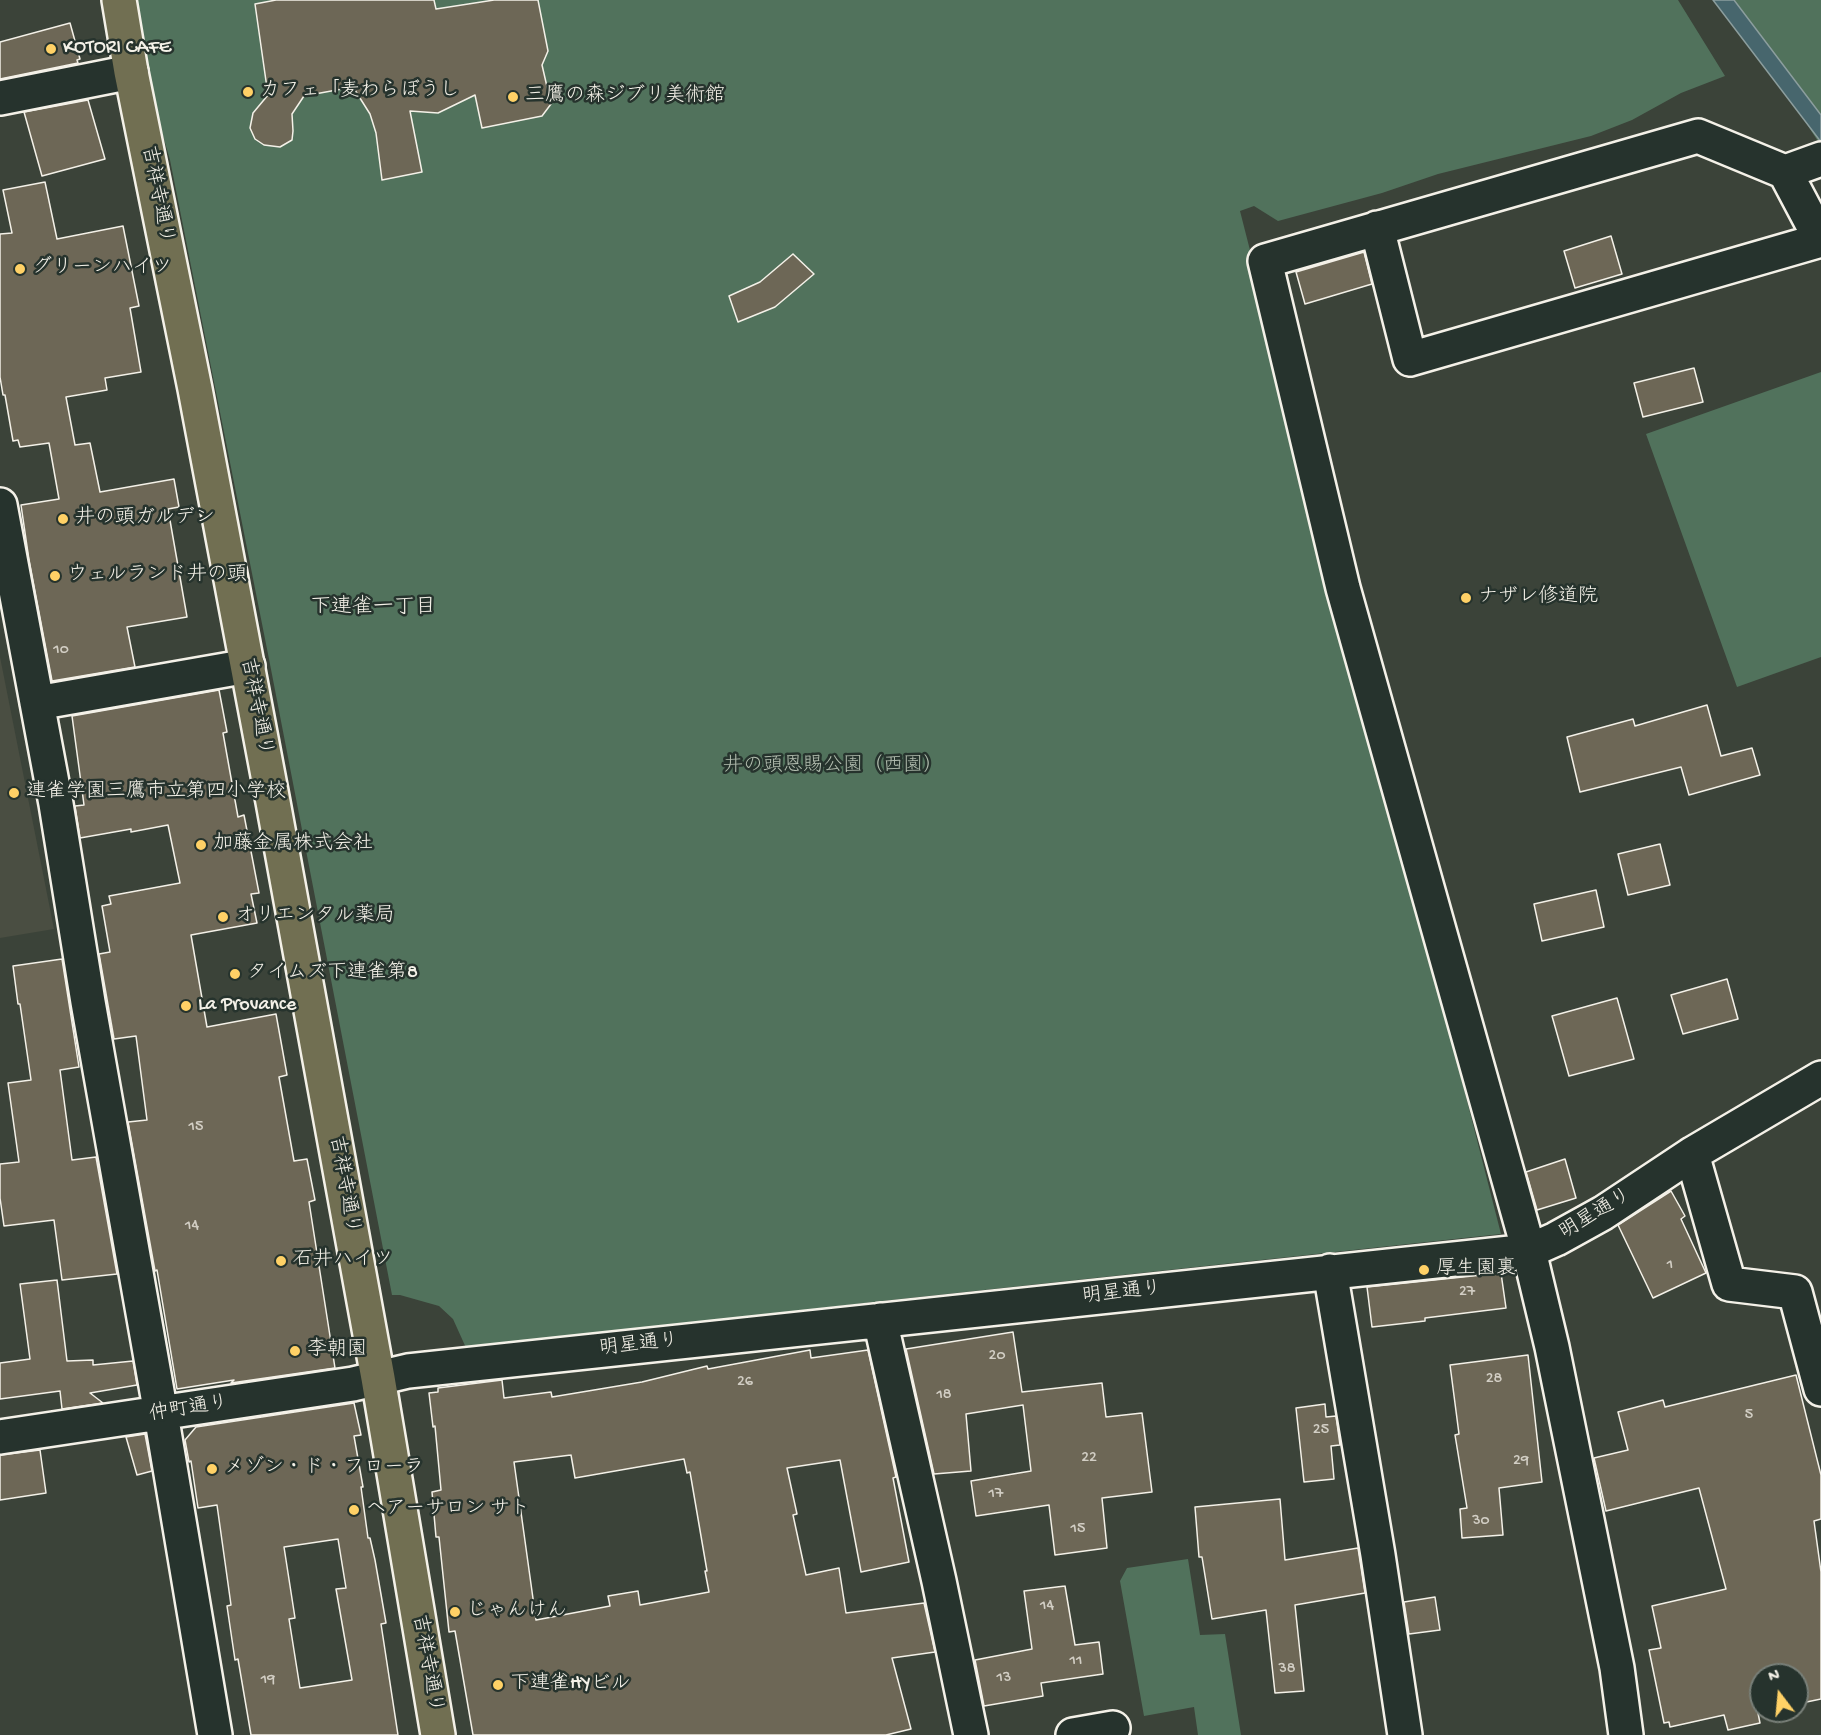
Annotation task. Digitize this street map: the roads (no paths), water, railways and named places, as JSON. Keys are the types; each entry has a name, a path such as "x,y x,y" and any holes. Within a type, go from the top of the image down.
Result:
{"main road":[{"name":"吉祥寺通り","path":"119,0 131,72 248,666 378,1378 438,1735"}],"street":[{"path":"0,98 131,72"},
{"path":"1377,228 1410,359 1821,240 1802,166 1698,136 1377,228 1265,261 1343,588 1529,1251 1552,1347 1614,1657 1626,1735"},
{"path":"0,505 37,703 215,1735"},
{"path":"37,703 248,666"},
{"name":"明星通り","path":"378,1378 408,1371 1529,1251 1603,1213 1692,1154 1821,1078"},
{"path":"1692,1154 1728,1284 1795,1292 1821,1389"},
{"path":"1330,1272 1378,1555 1405,1735"},
{"path":"880,1320 971,1735"},
{"name":"仲町通り","path":"0,1437 161,1414 353,1384 378,1378"},
{"path":"1073,1735 1113,1728"}],"water":[{"path":"1713,0 1734,0 1821,115 1821,142"}],"place":[{"name":"KOTORI CAFE","path":"51,49"},
{"name":"カフェ「麦わらぼうし","path":"248,92"},
{"name":"三鷹の森ジブリ美術館","path":"513,97"},
{"name":"グリーンハイツ","path":"20,269"},
{"name":"井の頭ガルデン","path":"63,519"},
{"name":"ウェルランド井の頭","path":"55,576"},
{"name":"ナザレ修道院","path":"1466,598"},
{"name":"連雀学園三鷹市立第四小学校","path":"14,793"},
{"name":"加藤金属株式会社","path":"201,845"},
{"name":"オリエンタル薬局","path":"223,917"},
{"name":"タイムズ下連雀第8","path":"235,974"},
{"name":"La Provance","path":"186,1006"},
{"name":"石井ハイツ","path":"281,1261"},
{"name":"厚生園裏","path":"1424,1270"},
{"name":"李朝園","path":"295,1351"},
{"name":"メゾン・ド・フローラ","path":"212,1469"},
{"name":"ヘアーサロン サト","path":"354,1510"},
{"name":"じゃんけん","path":"455,1612"},
{"name":"下連雀HYビル","path":"498,1685"}],"district":[{"name":"下連雀一丁目","path":"373,609"}],"park label":[{"name":"井の頭恩賜公園（西園）","path":"833,767"}]}
